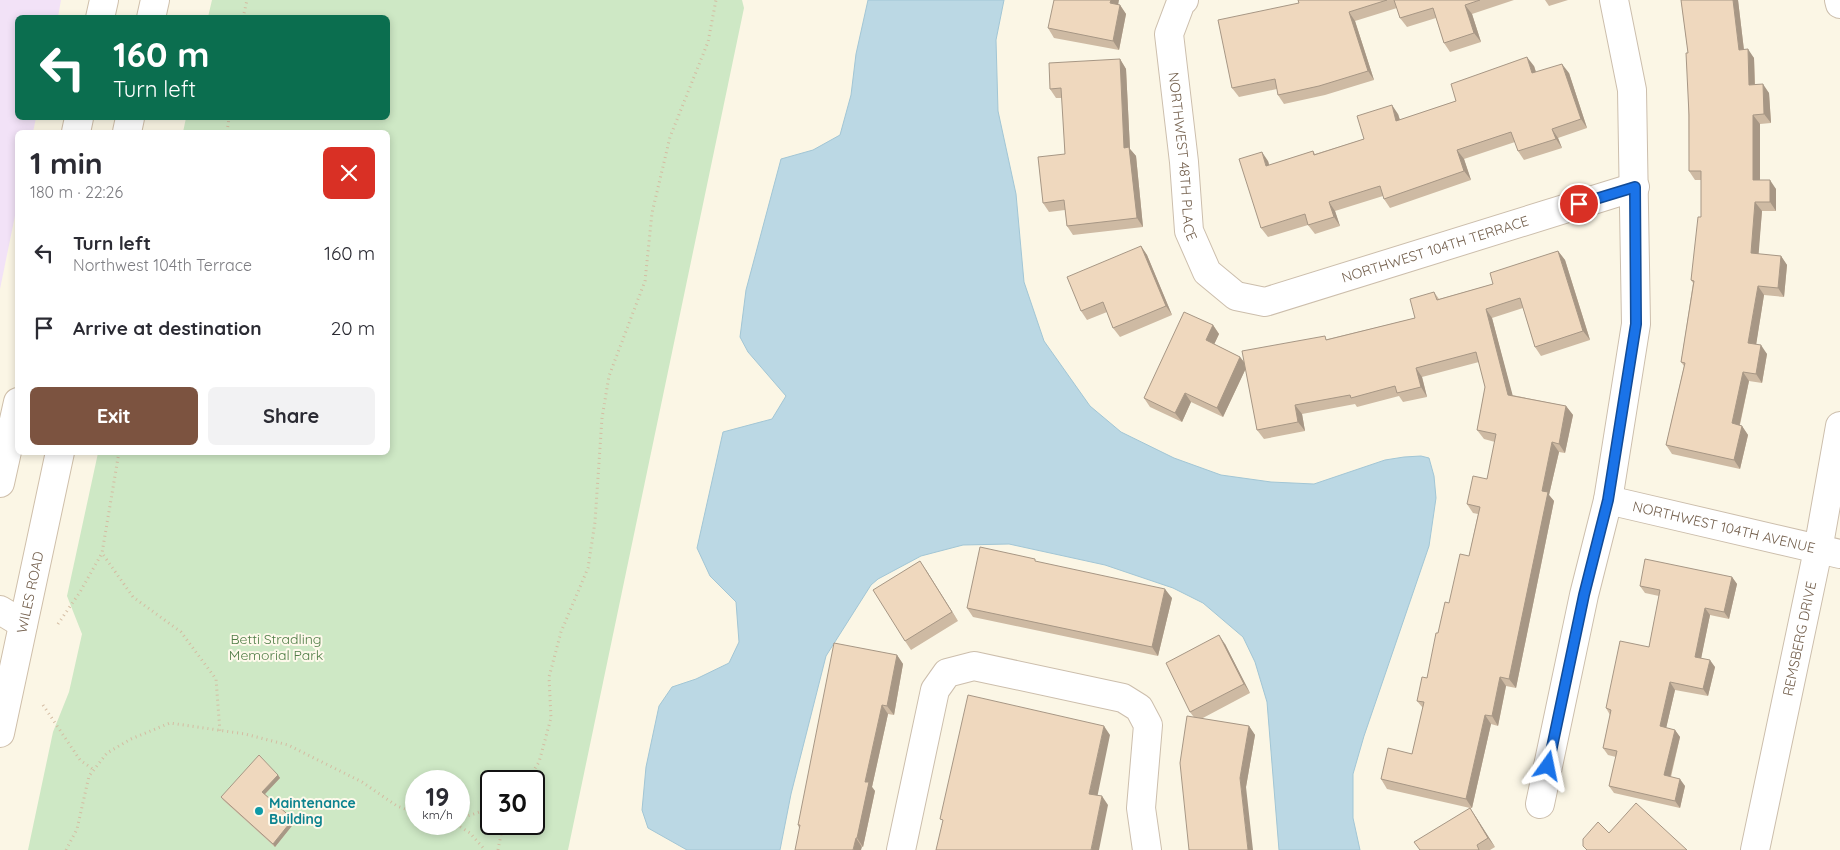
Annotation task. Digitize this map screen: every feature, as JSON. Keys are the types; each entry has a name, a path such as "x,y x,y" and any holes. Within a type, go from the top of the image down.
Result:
{"street":[{"path":"101,15 104,0"},
{"path":"152,15 155,0"},
{"path":"1540,804 1584,595 1608,500 1636,324 1632,90 1614,0"},
{"path":"1839,0 1840,4"},
{"name":"NORTHWEST 48TH PLACE","path":"1183,1 1169,34 1190,231 1206,272 1236,296"},
{"name":"NORTHWEST 104TH TERRACE","path":"1236,296 1266,302 1635,187"},
{"path":"0,483 15,416"},
{"name":"REMSBERG DRIVE","path":"1755,850 1829,552 1840,426"},
{"name":"WILES ROAD","path":"0,733 7,662 23,624 59,455"},
{"name":"NORTHWEST 104TH AVENUE","path":"1608,500 1829,552"},
{"path":"0,610 23,624"},
{"path":"901,850 935,690 947,673 974,666 1123,698 1139,708 1148,725 1142,808 1147,850"}],"path":[{"path":"244,15 247,0"},
{"path":"534,770 539,762 551,718 549,677 561,632 588,568 595,522 602,418 609,376 645,281 652,213 670,137 708,42 716,0"},
{"path":"58,624 80,592 102,552 118,455"},
{"path":"102,552 133,597 181,632 216,679 220,732"},
{"path":"43,705 80,760 94,770"},
{"path":"66,850 77,828 89,776 107,753 131,739 170,723 220,732 245,734 288,745 362,782 397,806 405,809"},
{"path":"470,833 485,850"},
{"path":"498,850 501,835"}],"shaded area":[{"path":"0,0 61,0 58,15 15,15 15,120 36,120 33,130 15,130 15,216 0,289"}],"green space":[{"name":"Betti Stradling Memorial Park","path":"212,0 742,0 744,8 568,850 28,850 53,732 69,692 82,634 67,596 98,455 390,455 390,130 183,130 186,120 390,120 390,15 208,15"}],"water":[{"path":"868,0 1004,0 996,40 998,111 1016,194 1024,282 1044,341 1090,406 1121,432 1174,458 1221,475 1271,482 1314,484 1385,460 1421,456 1429,458 1434,476 1436,498 1429,546 1364,736 1353,774 1353,818 1360,850 1279,850 1267,702 1255,662 1243,637 1203,603 1173,588 1105,565 1009,544 963,545 921,556 878,579 871,585 826,656 791,794 780,850 687,850 648,828 642,810 646,767 659,706 672,687 696,679 729,663 739,642 736,602 710,576 697,548 723,432 772,419 786,396 748,352 740,337 746,290 781,159 813,150 840,135 851,95 856,54"}],"building":[{"path":"1054,0 1111,0 1110,3 1120,5 1113,41 1048,28"},
{"path":"1298,0 1387,0 1349,12 1368,71 1319,86 1278,95 1275,79 1232,88 1218,20 1299,3"},
{"path":"1394,0 1480,0 1465,5 1474,33 1444,43 1433,8 1400,18"},
{"path":"1681,0 1733,0 1739,50 1748,49 1749,85 1763,84 1764,114 1753,115 1753,180 1770,180 1770,202 1755,202 1751,253 1781,256 1778,288 1758,286 1748,343 1761,345 1756,374 1743,372 1732,423 1742,426 1734,460 1666,445 1685,363 1681,362 1694,281 1691,280 1698,217 1701,217 1701,171 1689,171 1686,53 1688,53"},
{"path":"1527,57 1532,73 1562,64 1581,119 1552,129 1556,139 1518,151 1511,132 1457,150 1464,171 1384,199 1380,186 1329,202 1334,217 1308,225 1305,214 1261,228 1239,159 1262,152 1266,166 1313,151 1314,155 1364,139 1357,116 1392,105 1396,121 1456,101 1451,84"},
{"path":"1120,59 1124,148 1129,147 1137,218 1067,226 1064,200 1043,203 1038,157 1065,154 1061,88 1050,89 1049,63"},
{"path":"1141,246 1166,306 1113,328 1103,302 1081,311 1067,277"},
{"path":"1558,251 1583,331 1535,347 1520,298 1486,309 1508,395 1566,406 1559,444 1552,442 1542,491 1548,492 1509,679 1500,677 1492,716 1485,715 1466,799 1381,779 1388,748 1412,754 1424,702 1417,701 1422,677 1427,678 1436,633 1438,633 1445,602 1449,603 1460,554 1469,556 1480,507 1467,504 1473,476 1487,479 1496,434 1477,430 1485,387 1476,352 1416,368 1421,387 1397,393 1395,386 1351,398 1350,395 1295,405 1298,422 1257,430 1242,351 1325,336 1326,340 1415,318 1410,299 1434,292 1437,300 1493,284 1490,273"},
{"path":"1184,312 1213,325 1206,340 1240,357 1217,408 1185,393 1175,413 1144,398"},
{"path":"980,547 1165,589 1152,647 967,608"},
{"path":"1645,559 1732,577 1724,612 1705,608 1695,657 1710,660 1703,689 1670,682 1660,726 1675,730 1664,775 1680,779 1675,801 1609,786 1617,751 1603,748 1611,710 1606,708 1620,641 1649,647 1660,590 1640,586"},
{"path":"920,561 952,612 905,641 873,590"},
{"path":"1219,635 1244,684 1190,712 1166,663"},
{"path":"834,643 897,655 887,706 882,705 865,782 869,782 853,850 795,850 800,825 798,825"},
{"path":"968,695 1104,726 1089,794 1102,796 1091,850 936,850 943,820 940,819"},
{"path":"1187,716 1249,726 1240,778 1248,850 1189,850 1180,763"},
{"name":"Maintenance Building","path":"259,755 278,775 262,792 293,819 273,844 221,797"},
{"path":"1636,803 1687,850 1587,850 1583,846 1583,839 1598,822 1609,833"},
{"path":"1470,808 1488,838 1477,845 1479,850 1420,850 1414,842"}],"place":[{"name":"Maintenance Building","path":"259,811"}],"route":[{"path":"1548,766 1584,595 1608,500 1636,324 1635,187 1579,204"}]}
